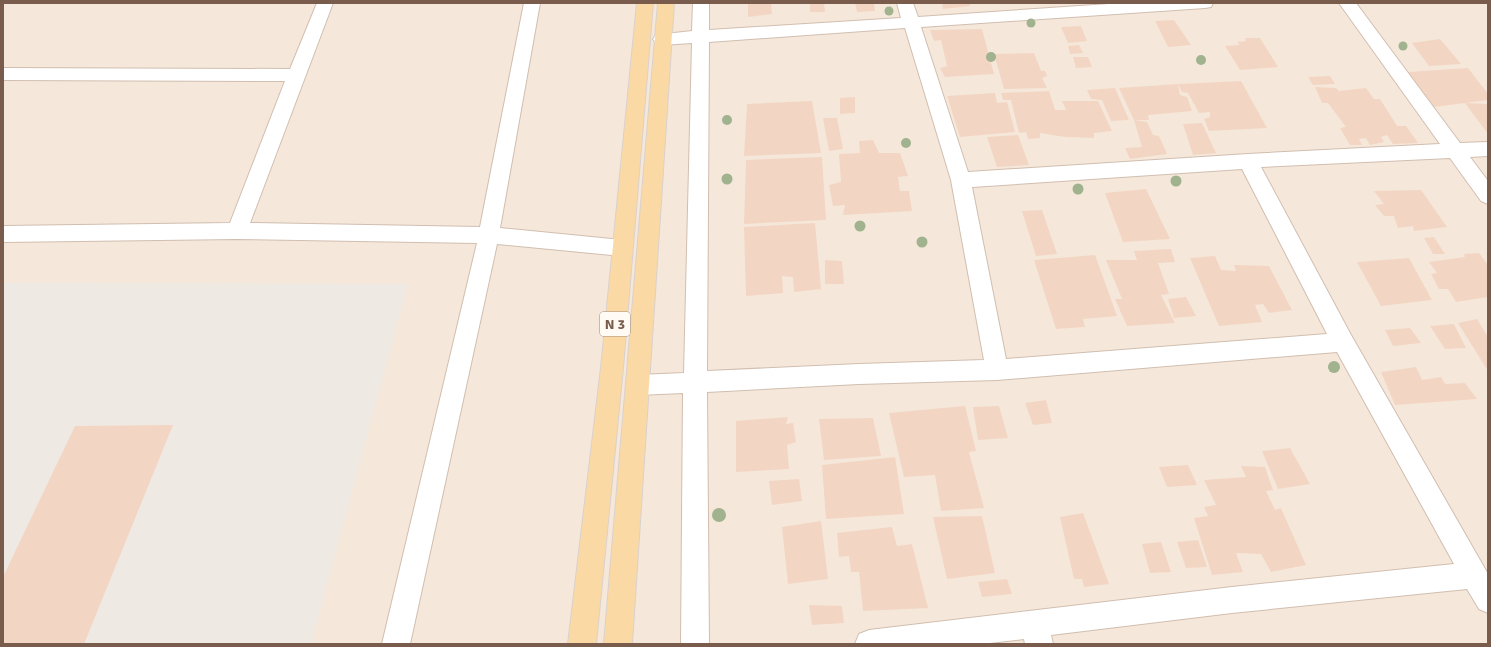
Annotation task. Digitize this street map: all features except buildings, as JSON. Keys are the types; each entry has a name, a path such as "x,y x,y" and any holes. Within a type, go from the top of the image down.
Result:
{"main road":[{"name":"N 3","path":"582,644 645,3"},
{"name":"N 3","path":"618,644 660,91 662,39 666,3"}],"street":[{"path":"237,231 296,75 326,3"},
{"path":"396,644 489,235 532,3"},
{"path":"695,644 695,383 701,3"},
{"path":"905,3 961,180 998,370"},
{"path":"662,39 911,22 1063,8 1205,3"},
{"path":"1347,3 1488,196"},
{"path":"3,74 296,75"},
{"path":"961,180 1248,161 1488,149"},
{"path":"1248,161 1343,342 1488,600"},
{"path":"3,234 237,231 489,235 622,248"},
{"path":"638,385 859,374 998,370 1343,342"},
{"path":"869,644 1037,635 1232,600 1474,576"}],"shaded area":[{"path":"3,3 1488,3 1488,644 3,644"},
{"path":"3,283 408,284 311,644 3,644"}]}
